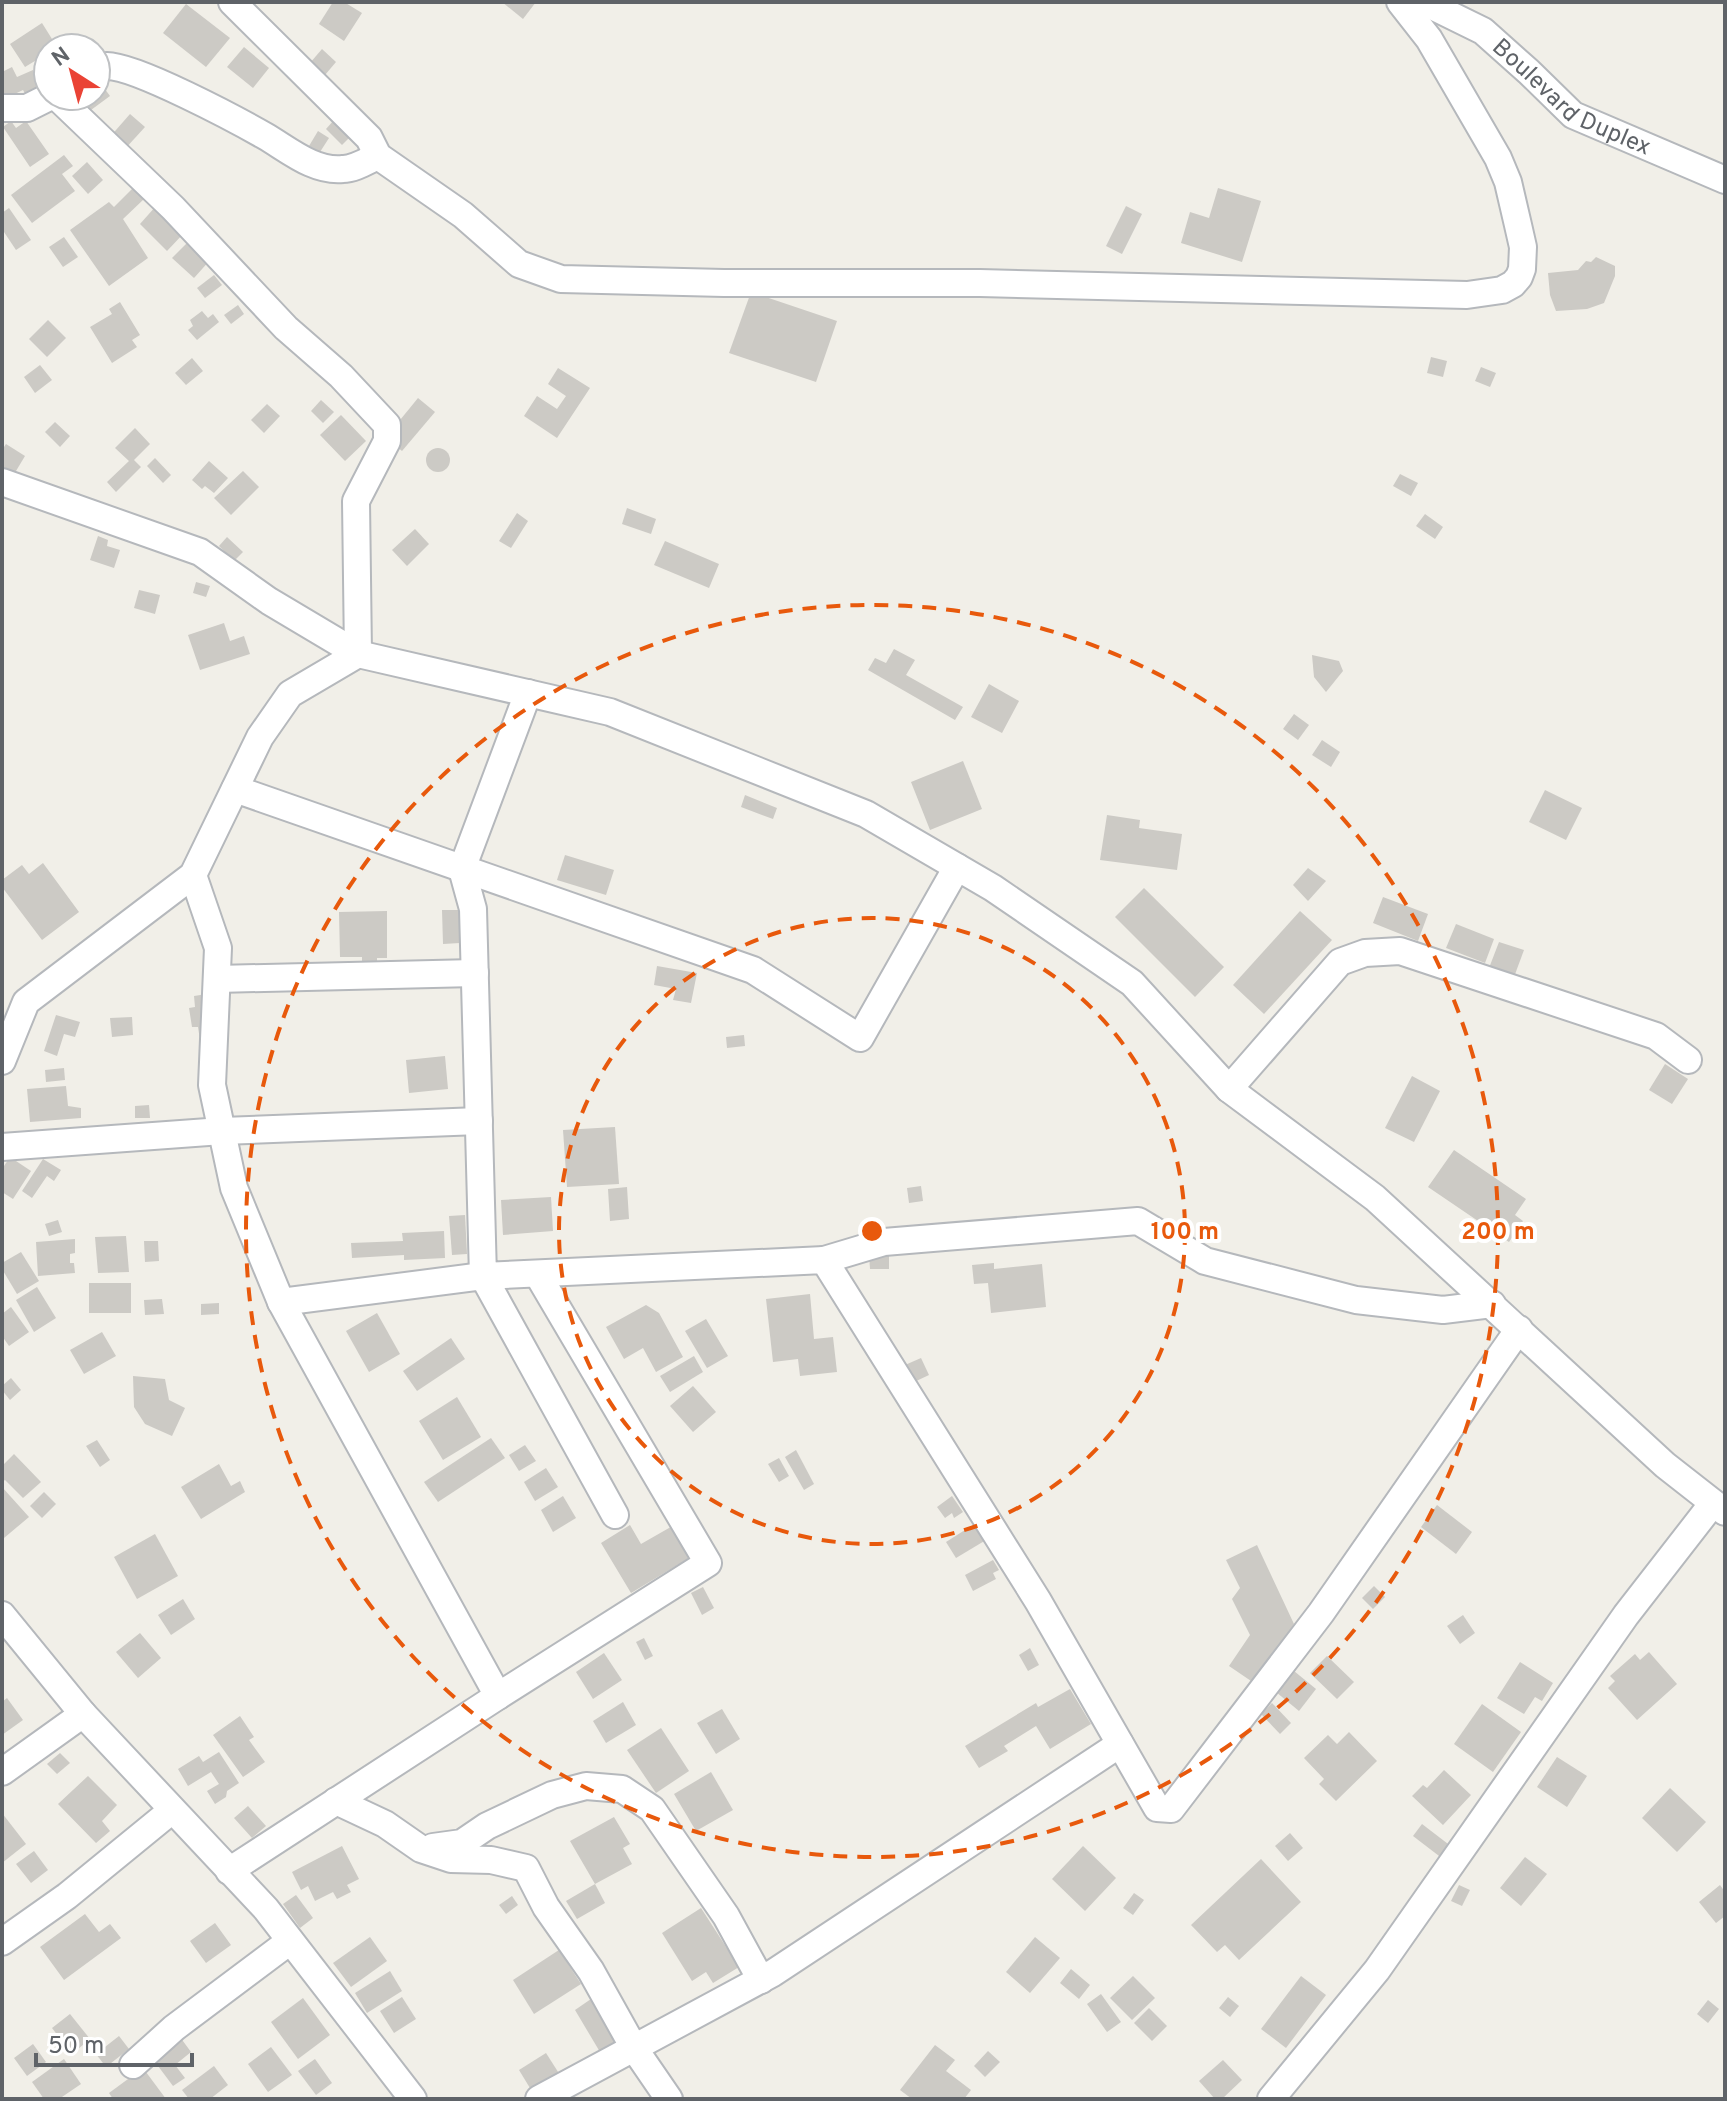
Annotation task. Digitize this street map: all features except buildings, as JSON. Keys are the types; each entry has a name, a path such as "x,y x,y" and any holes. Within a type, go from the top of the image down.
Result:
{"street":[{"path":"232,2 369,138 378,156 463,215 519,264 561,279 980,283 1467,295 1502,290 1513,284 1522,269 1523,247 1508,182 1498,158 1437,53 1400,2"},
{"name":"Boulevard Duplex","path":"1424,2 1483,31 1573,115 1725,180"},
{"path":"112,67 133,72 194,100 325,168 345,170 378,156"},
{"path":"2,108 32,106"},
{"path":"71,112 173,208 286,328 341,376 387,425 387,441 356,501 358,654"},
{"path":"2,482 200,552 269,601 358,654 610,712 866,814 993,888 1132,983 1229,1089 1375,1198 1665,1465 1719,1507 1626,1615 1377,1970 1271,2099"},
{"path":"2,1061 26,1002 193,875 260,737 290,694 358,654"},
{"path":"528,693 462,869 473,909 483,1276 615,1515"},
{"path":"235,789 753,970 860,1038 957,867"},
{"path":"193,875 218,948 212,1085 234,1188 281,1302 498,1696"},
{"path":"1229,1089 1340,962 1365,953 1400,951 1556,1002 1656,1036 1688,1060"},
{"path":"217,979 475,973"},
{"path":"2,1147 222,1131 479,1121"},
{"path":"281,1302 483,1276 824,1260 884,1242 1138,1221 1205,1261 1356,1300 1443,1310 1492,1304"},
{"path":"824,1260 1038,1601 1157,1808 1171,1809 1321,1613 1519,1329"},
{"path":"229,1871 708,1563 538,1275"},
{"path":"2,1615 83,1714 266,1909 403,2096"},
{"path":"2,1772 83,1714"},
{"path":"539,2099 761,1980 1120,1744"},
{"path":"421,1849 462,1843 487,1826 552,1795 586,1786 622,1789 652,1809 726,1916 761,1980"},
{"path":"336,1801 385,1824 421,1849 451,1859 491,1860 526,1868 546,1907 591,1971 634,2048 669,2099"},
{"path":"2,1942 67,1896 171,1811"},
{"path":"133,2065 174,2028 290,1941"}]}
